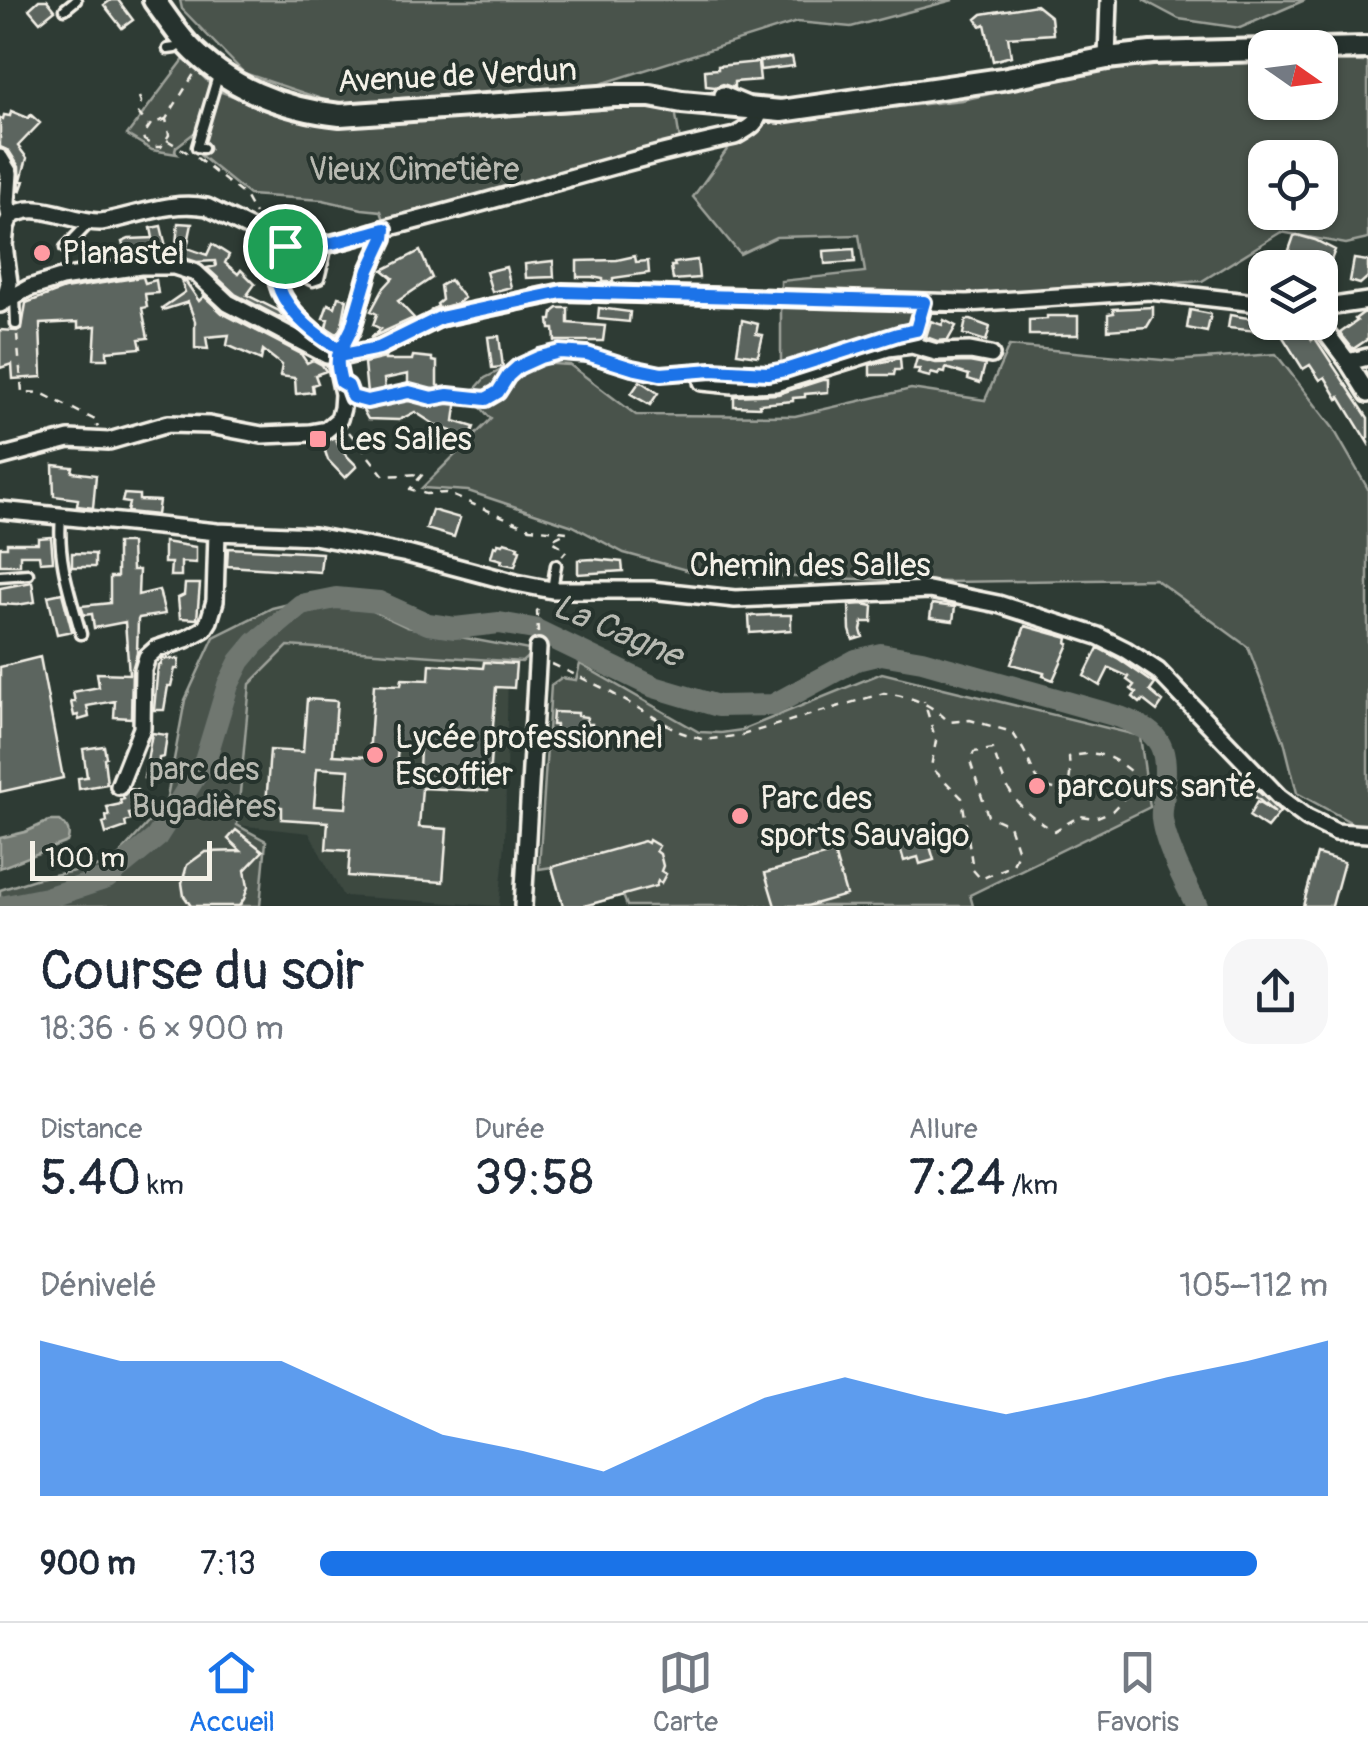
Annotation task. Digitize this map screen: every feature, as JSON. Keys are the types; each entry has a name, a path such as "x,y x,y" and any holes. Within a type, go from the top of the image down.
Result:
{"main road":[{"name":"Avenue de Verdun","path":"154,0 176,46 243,88 316,112 340,115 614,96 650,96 753,108 807,104"},
{"path":"1338,49 1368,48"},
{"path":"650,96 679,93 807,104 857,102 1107,58 1248,50"}],"street":[{"path":"1107,58 1109,0"},
{"path":"339,353 310,331 284,297 275,265 278,256 291,247 327,244 714,140 728,133 753,108 723,95"},
{"path":"0,158 9,172 10,217 4,236 12,297 61,278 140,266 174,266 196,273 228,303 327,355 379,348 440,318 562,292 966,303 1150,291 1248,302"},
{"path":"10,217 27,209 90,222 168,206 194,205 207,207 291,247"},
{"path":"0,457 69,439 109,441 168,424 209,425 262,435 330,428 338,419 343,400 337,366 339,353 352,328 385,229"},
{"path":"912,345 924,302"},
{"path":"1338,306 1368,302"},
{"path":"1332,340 1368,394"},
{"path":"698,377 733,385 775,383 888,348 912,345 936,352 991,355"},
{"path":"1348,362 1368,356"},
{"name":"Chemin des Salles","path":"0,510 217,532 314,536 552,590 651,590 735,599 929,590 998,604 1098,636 1126,650 1158,671 1278,797 1336,832 1368,834"},
{"path":"119,786 142,728 147,657 156,649 204,629 209,621 215,600 217,532"},
{"path":"523,906 537,652"}],"lane":[{"path":"65,9 76,0"},
{"path":"203,148 197,146 214,84 212,67"},
{"path":"65,248 90,222"},
{"path":"291,247 301,270 314,281 322,273 327,244"},
{"path":"12,297 16,324"},
{"path":"61,517 62,570 82,634"},
{"path":"552,590 556,564"},
{"path":"0,576 28,574"}],"path":[{"path":"166,119 169,132 160,148 145,142 143,136 148,127 166,119 212,67"},
{"path":"139,97 138,113 148,127"},
{"path":"166,139 184,148 245,196 254,212"},
{"path":"16,324 22,392 41,393 97,421 97,427"},
{"path":"341,382 359,400 409,392 432,398 448,395 486,399 498,392 521,365 566,352 592,355 646,372 698,377"},
{"path":"338,419 384,476 423,474 410,489 426,494 446,492 530,528 568,532 551,540 566,550 556,564"},
{"path":"537,612 537,652 680,732 704,740 742,735 884,693 924,701 949,722 970,720 1012,732 1026,753 1035,779 1054,790 1068,790 1069,756 1088,752 1116,759 1130,771 1130,792 1112,811 1096,818 1080,816 1054,831 1030,816 1004,784 993,749 974,752 970,761 988,816 1008,825 1018,852 1013,865 981,879 973,870 962,798 931,767 936,742 924,701"}],"shaded area":[{"name":"Lycée professionnel Escoffier","path":"288,646 508,660 505,844 499,906 343,896 309,833 237,825 250,684"},
{"path":"60,821 65,826 69,833 67,842 0,868 0,838"}],"green space":[{"path":"180,0 953,0 851,27 797,22 572,93 336,104 244,73 182,9"},
{"path":"1143,0 1305,0 1240,28 1179,19"},
{"path":"1368,44 1368,239 1346,244 1281,232 1202,281 929,301 917,332 781,379 781,281 865,272 859,235 776,237 740,254 693,197 731,144 768,121 962,100 1132,63 1248,60 1248,120 1338,120 1338,61 1363,62"},
{"path":"185,58 211,85 198,130 176,147 177,154 152,150 127,135"},
{"name":"Vieux Cimetière","path":"216,90 289,116 339,124 656,106 675,109 680,141 409,219 384,220 381,211 323,200 249,195 200,155"},
{"path":"1009,346 1173,361 1276,354 1333,428 1368,489 1368,824 1356,825 1297,793 1284,741 1248,647 1155,579 949,582 701,574 624,553 573,526 468,491 422,488 491,419 470,395 485,378 518,362 570,365 636,415 795,416 911,389 985,400"},
{"name":"parc des Bugadières","path":"335,593 407,627 534,651 522,662 288,646 250,684 237,825 266,841 260,906 0,906 0,890 38,878 111,864 166,803 185,700 214,637 272,608"},
{"name":"Parc des sports Sauvaigo","path":"580,664 699,732 742,730 882,673 1140,736 1150,807 970,895 973,906 627,906 623,895 584,906 563,906 552,867 539,869 551,685 561,678 576,680"}],"building":[{"path":"39,0 47,0 55,10 40,22 29,9"},
{"path":"118,0 133,20 122,28 104,5"},
{"path":"1036,5 1051,17 1053,34 1008,37 1011,56 993,61 985,24 981,26 976,19 982,14"},
{"path":"792,57 794,66 760,70 759,61"},
{"path":"758,62 760,80 734,82 734,88 723,84 706,86 705,70"},
{"path":"11,111 28,118 31,115 40,123 18,146 27,158 20,192 19,167 9,151 0,147 0,118 10,116"},
{"path":"178,223 192,224 187,248 207,255 212,244 229,255 225,263 238,274 241,270 255,284 247,295 279,311 287,321 235,294 207,268 216,266 215,261 197,262 175,255"},
{"path":"161,226 168,255 119,258 125,253 122,242 153,238 151,228"},
{"path":"1294,236 1315,240 1335,250 1289,250"},
{"path":"854,249 855,262 825,264 824,251"},
{"path":"420,251 432,278 398,301 414,318 370,338 381,329 373,325 377,314 371,311 393,278 383,270"},
{"path":"635,256 636,262 648,261 649,273 613,278 613,282 577,277 577,261"},
{"path":"1354,259 1368,261 1368,277 1360,284 1350,281"},
{"path":"697,260 699,278 673,280 674,263"},
{"path":"553,261 554,277 526,278 525,264"},
{"path":"506,267 511,287 492,292 486,272"},
{"path":"143,277 145,283 156,280 158,293 145,294 147,307 142,308 148,338 139,339 141,348 107,351 107,359 94,359 96,326 78,328 78,322 40,324 42,377 13,379 12,364 0,368 0,330 22,328 26,303 64,289"},
{"path":"181,280 199,301 204,296 222,313 301,354 307,363 313,360 322,365 326,371 315,375 318,383 312,385 313,392 296,394 295,378 280,376 282,365 263,350 261,360 227,345 229,335 206,337 208,349 195,348 195,321 188,302 162,308 185,292"},
{"path":"450,280 464,298 430,311 442,300 440,286"},
{"path":"338,297 347,299 337,334 326,327 328,319 323,318 328,304 335,307"},
{"path":"1153,307 1147,327 1108,330 1108,314 1114,313 1113,309"},
{"path":"558,308 568,308 568,323 605,326 603,341 555,341 549,320"},
{"path":"599,308 630,312 629,322 598,319"},
{"path":"1190,310 1211,314 1207,332 1187,328"},
{"path":"1368,312 1368,339 1353,349 1340,333"},
{"path":"1230,315 1248,318 1248,330 1228,328"},
{"path":"1078,316 1078,335 1029,335 1029,320"},
{"path":"742,320 758,324 756,334 763,335 758,356 737,353"},
{"path":"944,320 956,326 948,340 926,337 931,321 942,325"},
{"path":"966,320 990,327 986,341 963,334"},
{"path":"499,336 503,367 492,368 488,337"},
{"path":"1285,340 1316,340 1368,418 1368,443 1325,377 1320,380 1310,365 1303,369"},
{"path":"413,356 437,362 438,396 457,399 454,421 474,427 470,438 437,426 415,412 399,420 368,419 359,403 362,404 361,395 367,394 364,363 385,358 412,360","holes":["408,374 408,395 386,401 384,379"]},
{"path":"900,358 901,370 895,370 894,375 870,375 870,365"},
{"path":"917,358 936,363 985,365 980,383 946,368 945,373 931,373 930,377 918,374 920,369 914,369"},
{"path":"828,380 828,392 759,404 760,407 734,406 734,396 778,394"},
{"path":"640,381 658,393 650,405 631,394"},
{"path":"335,437 341,450 357,466 345,478 328,460 322,442"},
{"path":"53,465 96,475 93,508 77,506 78,499 54,496"},
{"path":"124,494 159,501 157,515 127,512 129,503 122,502"},
{"path":"432,510 460,518 454,537 426,529"},
{"path":"51,537 53,561 40,562 39,555 20,555 20,565 0,565 0,547 7,547 7,543 38,543 38,538"},
{"path":"164,542 196,547 196,563 181,562 181,576 170,576 171,563 164,563"},
{"path":"504,542 520,550 515,566 491,557 494,546"},
{"path":"117,543 131,543 132,570 139,570 138,595 159,590 165,614 138,620 131,718 114,717 115,701 87,706 89,717 79,720 71,702 75,702 73,692 99,687 97,673 129,674 125,622 94,628 92,614 84,615 81,606 110,603 110,577 117,577"},
{"path":"228,548 322,553 320,572 227,566"},
{"path":"72,553 95,554 95,567 72,567"},
{"path":"578,560 622,562 623,571 578,574"},
{"path":"32,582 35,602 0,604 0,588"},
{"path":"185,584 200,584 197,619 180,618 178,598 184,595"},
{"path":"62,593 72,631 57,634 48,596"},
{"path":"932,604 955,607 953,621 930,618"},
{"path":"849,605 873,606 872,622 863,622 863,637 853,640"},
{"path":"791,615 791,630 750,633 749,616"},
{"path":"1025,626 1068,638 1053,680 1044,673 1011,664"},
{"path":"1098,648 1155,684 1150,691 1163,702 1157,711 1133,697 1136,693 1127,680 1129,677 1109,668 1100,686 1084,676"},
{"path":"40,657 63,778 0,792 0,667"},
{"path":"162,659 179,659 178,669 168,686 164,710 154,710 158,665"},
{"path":"484,662 516,664 514,688 496,687 488,791 422,788 419,827 447,829 443,882 348,876 350,851 326,849 328,822 282,819 282,807 266,805 270,750 303,752 307,699 337,701 333,755 369,757 374,684 429,680 430,664 483,668","holes":["398,748 420,749 419,768 396,767","317,768 349,770 346,808 314,806"]},
{"path":"553,712 587,717 586,724 592,724 591,739 555,740"},
{"path":"152,733 167,735 157,779 144,778"},
{"path":"104,746 107,784 79,789 78,778 87,777 83,749"},
{"path":"130,789 137,790 141,807 129,814 131,820 125,822 126,827 106,834 103,823 109,816 107,807 121,804"},
{"path":"1256,789 1280,812 1267,828 1249,816 1257,802 1275,813 1252,794"},
{"path":"925,829 934,860 920,864 918,857 904,861 897,837"},
{"path":"236,830 263,851 245,870 248,887 244,899 239,906 191,906 182,883 187,865 205,852 241,851 228,839"},
{"path":"649,840 659,846 656,851 663,866 661,871 666,874 661,883 584,906 563,906 552,867"},
{"path":"834,853 846,895 807,906 775,906 765,873"},
{"path":"1317,854 1344,862 1332,906 1303,906"}],"waterway":[{"name":"La Cagne","path":"6,906 107,878 156,838 205,761 228,685 240,661 255,643 301,605 336,598 379,602 428,624 455,628 499,623 534,629 654,687 718,706 773,705 856,660 881,654 922,661 1120,717 1147,730 1164,754 1164,829 1197,906"}],"place":[{"name":"Planastel","path":"42,253"},
{"name":"Les Salles","path":"318,439"},
{"name":"Lycée professionnel Escoffier","path":"375,755"},
{"name":"parcours santé","path":"1037,786"},
{"name":"Parc des sports Sauvaigo","path":"740,816"}],"route":[{"path":"285,246 275,265 284,297 310,331 340,349 338,356 337,366 341,382 348,386 352,397 367,401 409,392 432,398 448,395 486,399 498,392 518,367 560,352 587,354 661,374 785,370 916,330 924,302 562,292 440,318 379,348 338,356 352,328 385,229 327,244 285,246"}]}
